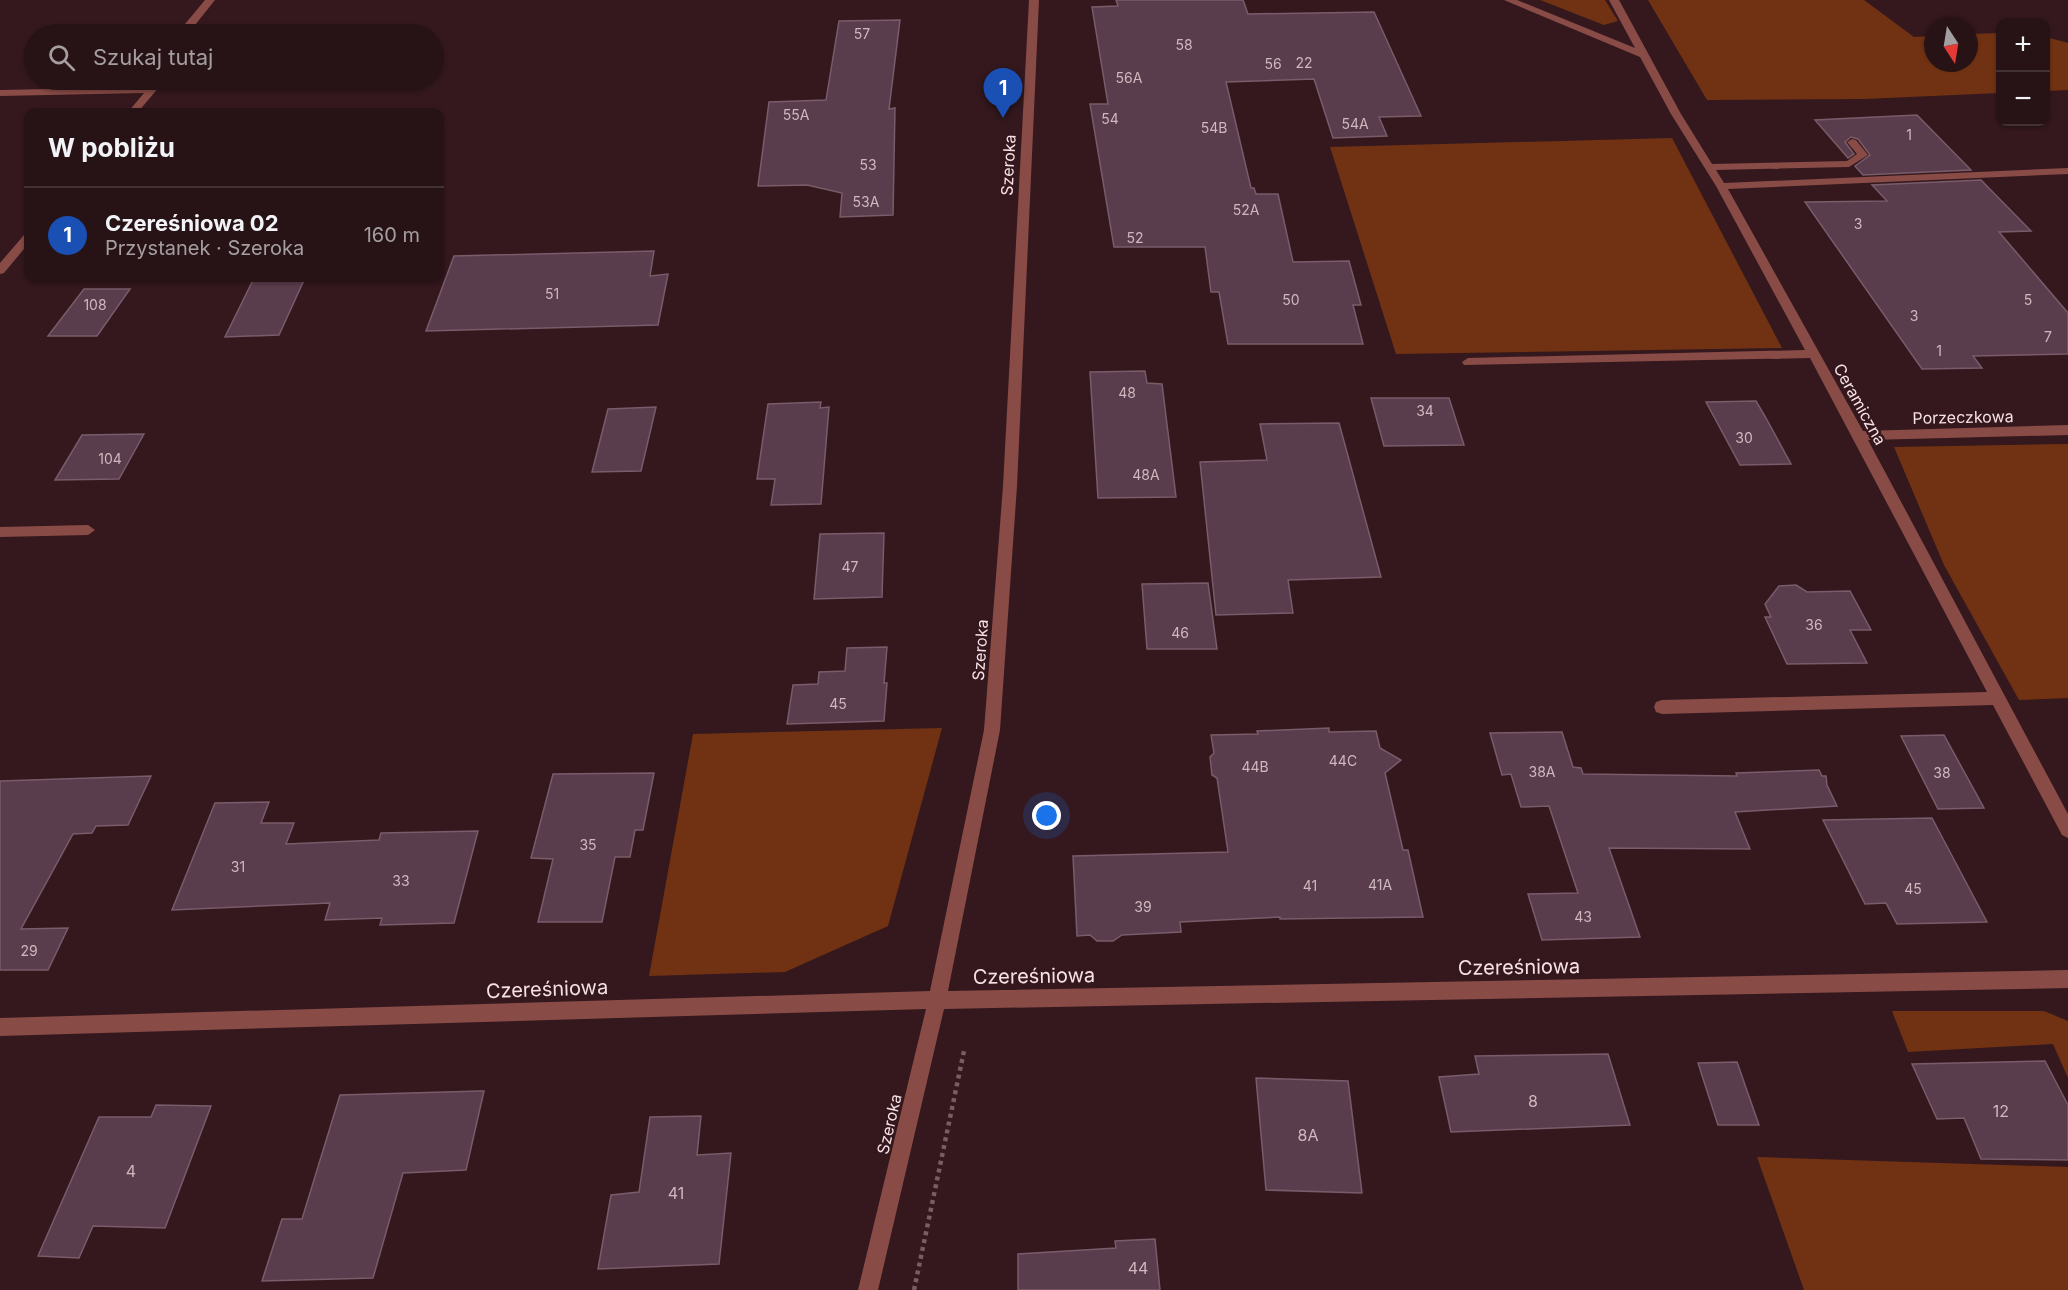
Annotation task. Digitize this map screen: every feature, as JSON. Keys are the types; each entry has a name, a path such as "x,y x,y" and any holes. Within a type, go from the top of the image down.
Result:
{"street":[{"path":"190,24 210,0"},
{"name":"Szeroka","path":"868,1290 937,1000 992,730 1010,486 1034,0"},
{"path":"1509,0 1644,55"},
{"name":"Ceramiczna","path":"1614,0 1676,114 1721,186 1859,436 2068,830"},
{"path":"0,93 151,90"},
{"path":"136,108 151,90"},
{"path":"1710,167 1849,164 1863,155 1852,142"},
{"path":"1721,186 2068,171"},
{"path":"2,266 24,241"},
{"path":"1468,362 1813,354"},
{"name":"Porzeczkowa","path":"1859,436 2068,430"},
{"path":"0,532 88,530"},
{"path":"1662,707 1998,698"},
{"name":"Czereśniowa","path":"0,1027 937,1000 2068,979"}],"path":[{"path":"914,1290 966,1042"}],"shaded area":[{"path":"1540,0 1605,0 1618,21 1604,25"},
{"path":"1648,0 1864,0 1914,37 1924,36 1924,72 1978,72 1978,34 1996,33 1996,93 1864,99 1707,100"},
{"path":"2050,38 2068,43 2068,90 2050,91"},
{"path":"1672,138 1782,348 1396,354 1330,147"},
{"path":"2068,444 2068,698 2019,700 1944,565 1894,447"},
{"path":"942,728 888,926 785,972 649,976 693,734"},
{"path":"1892,1011 2044,1011 2068,1021 2068,1078 2053,1044 1908,1052"},
{"path":"1757,1157 2068,1167 2068,1290 1804,1290"}],"building":[{"path":"1116,0 1243,0 1248,14 1374,12 1421,116 1379,117 1387,136 1333,138 1314,79 1226,82 1251,188 1254,188 1256,194 1278,194 1293,262 1349,261 1361,305 1353,305 1363,344 1228,344 1219,292 1211,292 1205,247 1114,247 1090,104 1108,104 1092,7 1118,6"},
{"path":"900,20 889,109 895,108 893,215 840,217 842,193 807,185 758,186 769,102 826,100 839,21"},
{"path":"1917,115 1971,170 1863,175 1855,166 1870,155 1858,139 1851,137 1845,142 1854,154 1848,158 1815,120"},
{"path":"1981,180 2031,231 1999,232 2068,313 2068,354 1973,356 1982,368 1922,369 1805,202 1887,201 1872,185"},
{"path":"654,251 650,276 668,274 658,325 426,331 454,256"},
{"path":"252,282 303,282 279,335 225,337"},
{"path":"84,289 130,289 97,336 48,336"},
{"path":"1145,371 1147,383 1162,384 1176,497 1098,498 1090,372"},
{"path":"1371,398 1449,398 1464,445 1384,446"},
{"path":"1756,401 1791,464 1740,465 1706,402"},
{"path":"821,402 820,408 829,407 821,504 771,505 775,479 757,479 768,404"},
{"path":"656,407 641,471 592,472 608,409"},
{"path":"1339,423 1381,577 1288,580 1293,613 1216,615 1200,462 1267,460 1260,424"},
{"path":"144,434 119,479 55,480 82,435"},
{"path":"884,533 882,597 814,599 820,534"},
{"path":"1208,583 1217,649 1147,649 1142,584"},
{"path":"1796,585 1807,592 1850,591 1871,630 1850,630 1867,663 1787,664 1765,617 1771,617 1765,604 1779,586"},
{"path":"887,647 884,721 787,724 793,685 818,684 819,672 845,671 847,648"},
{"path":"1329,728 1329,732 1376,731 1380,748 1401,760 1385,773 1403,850 1408,850 1423,917 1280,919 1280,917 1180,922 1181,932 1122,935 1113,941 1097,941 1090,935 1077,936 1073,856 1228,852 1217,778 1212,775 1210,757 1214,753 1211,735"},
{"path":"1562,732 1573,767 1581,768 1583,774 1737,776 1736,773 1819,770 1822,776 1826,776 1827,785 1837,806 1735,812 1750,849 1609,848 1640,937 1542,940 1528,894 1578,893 1549,806 1521,807 1511,774 1502,775 1490,733"},
{"path":"1944,735 1984,808 1938,809 1901,736"},
{"path":"654,773 643,830 635,830 630,857 615,857 602,922 538,922 553,859 531,858 553,774"},
{"path":"151,776 128,825 96,826 92,833 73,834 21,929 68,928 48,970 0,970 0,781"},
{"path":"269,802 261,823 294,823 286,844 379,840 381,833 478,831 454,923 380,925 382,918 325,920 330,903 172,910 215,803"},
{"path":"1932,818 1987,922 1897,924 1886,903 1865,904 1823,820"},
{"path":"1608,1054 1630,1125 1451,1132 1439,1077 1479,1074 1475,1056"},
{"path":"2045,1061 2068,1105 2068,1160 1981,1159 1964,1118 1937,1119 1912,1064"},
{"path":"1737,1062 1759,1125 1718,1125 1698,1063"},
{"path":"1256,1078 1348,1081 1362,1193 1266,1190"},
{"path":"484,1091 466,1170 403,1173 373,1278 262,1281 282,1219 302,1219 340,1095"},
{"path":"156,1105 211,1106 165,1228 93,1226 79,1258 38,1256 99,1117 151,1117"},
{"path":"701,1116 697,1155 731,1153 719,1264 598,1269 611,1195 639,1192 650,1117"},
{"path":"1155,1239 1160,1290 1018,1290 1018,1254 1116,1248 1115,1241"}],"place":[{"name":"Czereśniowa 02","path":"1003,118"}]}
